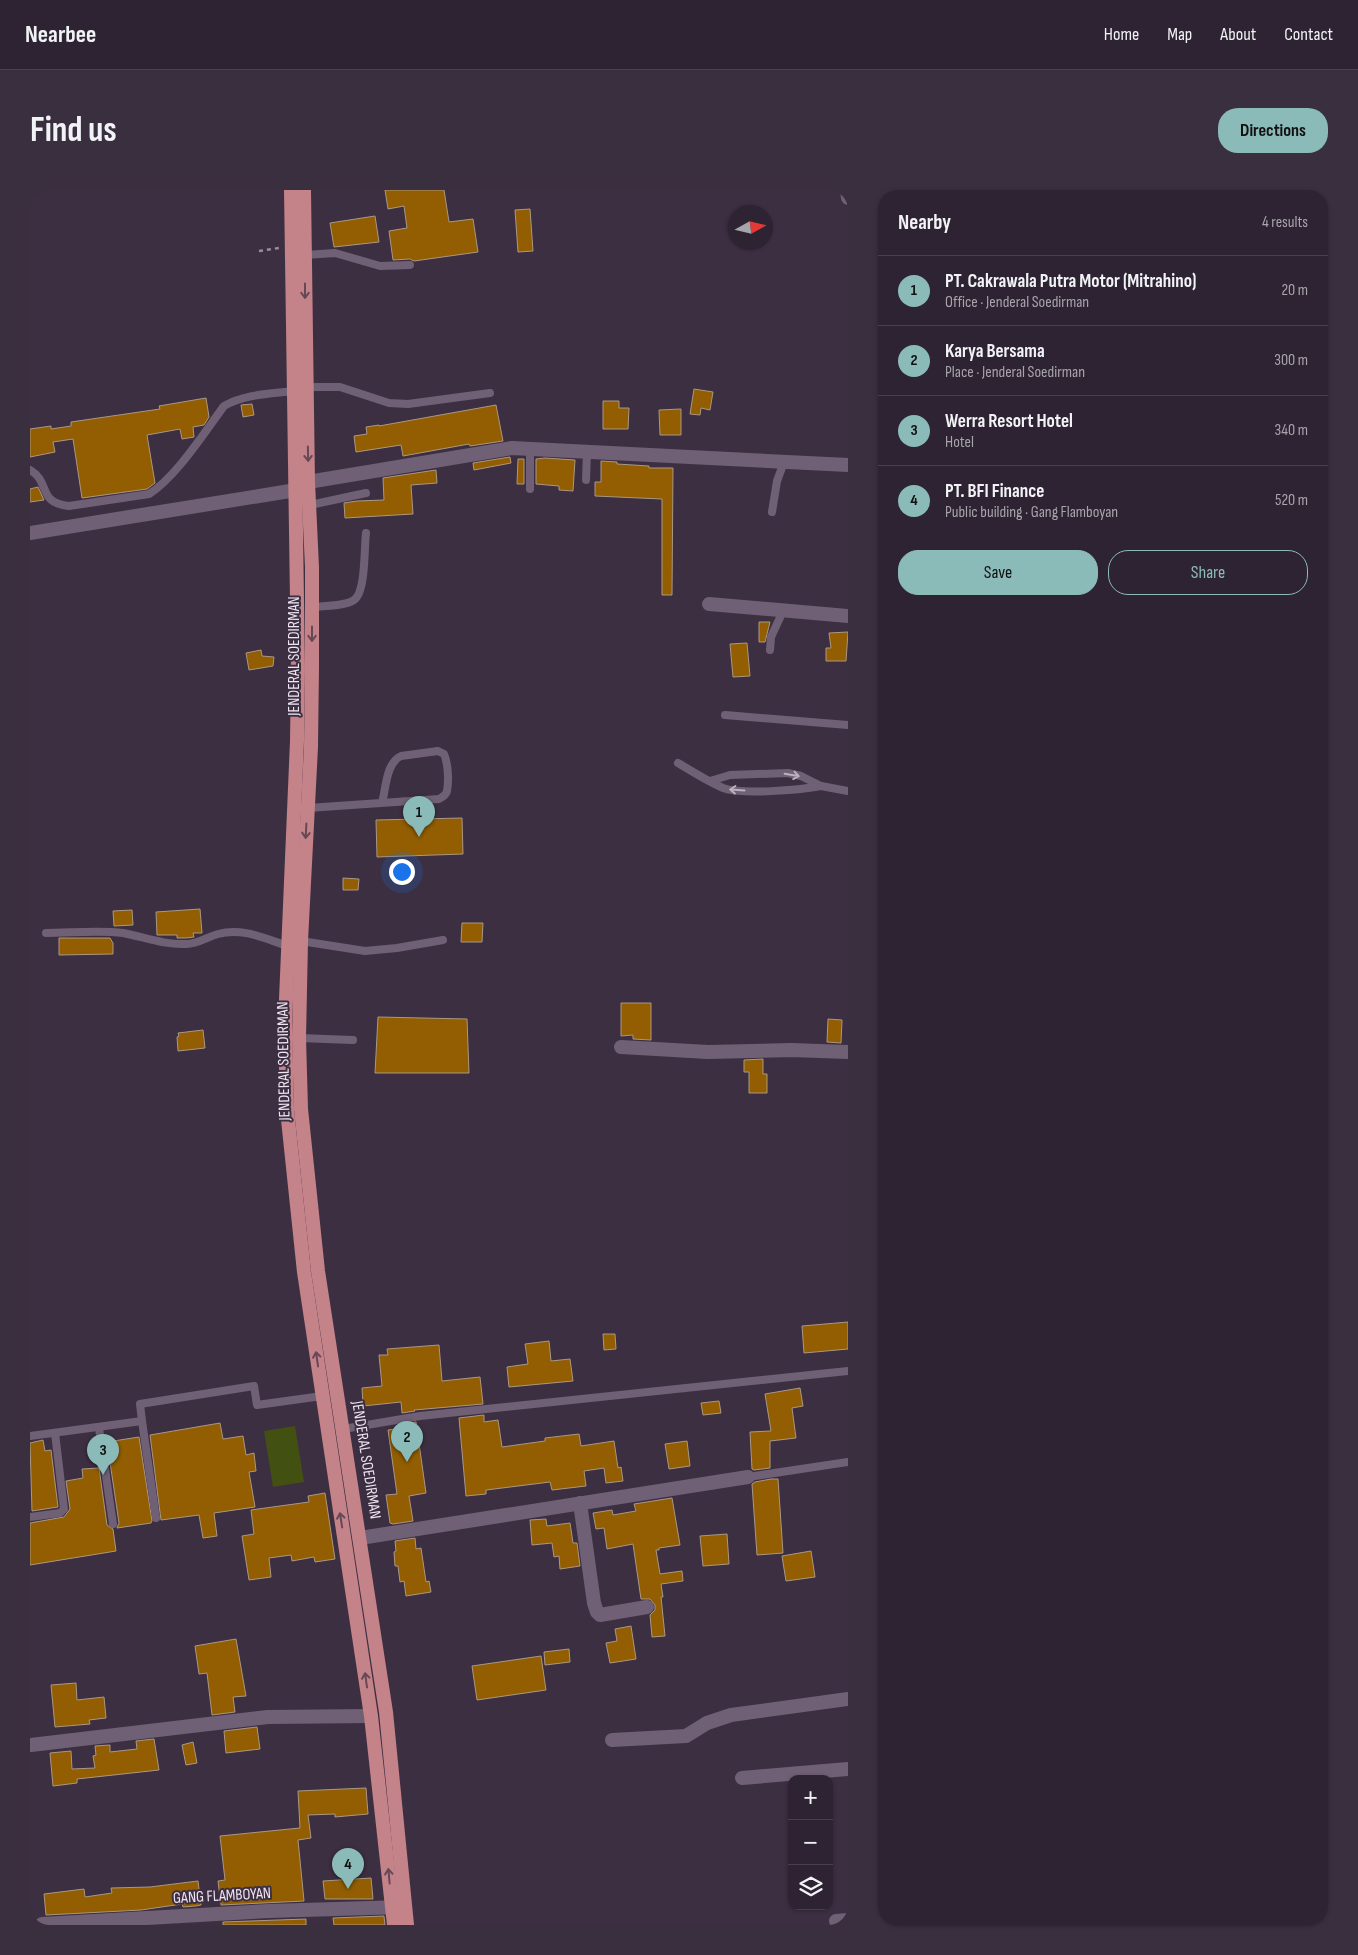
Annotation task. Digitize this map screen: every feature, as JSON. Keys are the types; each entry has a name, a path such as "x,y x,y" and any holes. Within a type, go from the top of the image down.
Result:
{"highway":[{"name":"JENDERAL SOEDIRMAN","path":"291,190 292,246 300,389 310,505 312,607 311,747 308,808 285,1050 287,1110 304,1272 322,1396 399,1907 407,1925"},
{"name":"JENDERAL SOEDIRMAN","path":"304,190 305,255 296,490 297,741 295,944 301,1110 318,1271 386,1712 399,1907 394,1925"}],"street":[{"path":"847,190 848,198"},
{"path":"308,482 500,449 530,448 848,465"},
{"path":"30,533 296,490"},
{"path":"708,604 848,616"},
{"path":"621,1047 708,1052 791,1050 848,1052"},
{"path":"360,1538 748,1477"},
{"path":"580,1503 594,1603 597,1612 600,1614 647,1607"},
{"path":"612,1740 686,1736 707,1723 731,1716 848,1699"},
{"path":"31,1745 268,1718 371,1716"},
{"path":"742,1778 848,1769"},
{"name":"GANG FLAMBOYAN","path":"42,1924 269,1910 399,1907"}],"lane":[{"path":"305,255 335,253 380,266 410,266"},
{"path":"30,470 36,473 49,499 57,505 69,506 149,494 160,487 224,406 234,400 300,389 340,387 351,389 388,403 408,404 490,393"},
{"path":"530,448 530,489"},
{"path":"586,480 587,452"},
{"path":"772,512 777,481 784,462"},
{"path":"310,505 366,493"},
{"path":"312,607 347,603 355,600 361,590 366,533"},
{"path":"770,650 771,637 783,611"},
{"path":"725,715 848,725"},
{"path":"308,808 382,803 439,799 447,792 444,754 438,751 396,758 390,769 382,803"},
{"path":"678,764 725,788 796,790 821,786"},
{"path":"710,781 730,775 763,773 794,775 821,786 848,791"},
{"path":"762,790 763,773"},
{"path":"46,933 121,933 156,942 185,944 198,943 216,934 243,931 295,944 365,950 397,948 443,940"},
{"path":"299,1038 353,1040"},
{"path":"343,1429 420,1416 848,1371"},
{"path":"156,1518 140,1404 254,1386 257,1405 322,1396"},
{"path":"30,1436 142,1421"},
{"path":"99,1428 113,1524"},
{"path":"30,1517 60,1513 64,1509 55,1433"},
{"path":"748,1477 848,1462"}],"path":[{"path":"260,251 292,246"}],"green space":[{"path":"295,1426 304,1482 273,1487 264,1431"}],"building":[{"path":"385,190 444,190 449,222 473,219 478,252 414,261 410,259 393,260 389,231 407,228 404,206 388,209"},
{"path":"530,209 533,251 518,252 515,210"},
{"path":"375,216 379,242 334,247 330,223"},
{"path":"694,389 713,392 710,410 701,408 700,415 690,414"},
{"path":"206,398 209,417 204,425 193,427 194,437 182,439 180,429 147,435 155,483 147,489 82,498 73,439 53,442 55,452 30,457 30,429 51,426 51,429 71,426 71,422 160,409 159,406"},
{"path":"603,401 619,401 619,408 629,408 628,429 603,429"},
{"path":"252,404 254,415 243,417 241,405"},
{"path":"496,405 503,441 470,446 469,444 403,456 401,445 356,452 354,436 367,434 366,427"},
{"path":"681,409 681,435 660,435 659,410"},
{"path":"510,457 511,463 474,470 473,463"},
{"path":"518,459 524,459 524,484 517,484"},
{"path":"536,459 575,460 573,491 559,490 559,486 536,484"},
{"path":"601,461 649,466 649,468 673,468 672,595 662,595 662,499 595,496 595,482 601,482"},
{"path":"436,470 437,483 411,485 413,514 345,518 344,503 384,500 383,478"},
{"path":"38,487 44,500 30,502 30,489"},
{"path":"759,622 770,622 765,642 759,642"},
{"path":"848,632 846,661 826,661 826,648 831,648 829,633"},
{"path":"747,643 750,676 733,677 730,644"},
{"path":"261,650 262,656 274,657 273,666 249,670 246,653"},
{"path":"462,818 463,854 377,857 376,820"},
{"path":"343,878 359,879 358,890 343,890"},
{"path":"200,909 202,933 193,933 194,937 186,938 177,938 177,935 157,935 156,912"},
{"path":"132,910 133,925 114,926 113,911"},
{"path":"462,923 483,923 482,942 461,942"},
{"path":"59,938 110,938 113,943 113,954 59,955"},
{"path":"621,1003 651,1003 651,1040 633,1039 633,1035 621,1036"},
{"path":"378,1017 467,1019 469,1073 375,1073"},
{"path":"828,1019 842,1020 841,1043 827,1042"},
{"path":"203,1030 205,1048 178,1051 178,1033"},
{"path":"763,1059 763,1074 767,1074 767,1093 749,1093 749,1072 744,1072 744,1060"},
{"path":"848,1322 848,1349 804,1353 802,1326"},
{"path":"603,1334 615,1334 616,1349 604,1350"},
{"path":"549,1341 551,1361 570,1359 573,1381 509,1387 507,1367 528,1364 525,1344"},
{"path":"439,1345 442,1381 480,1377 483,1404 414,1410 402,1413 401,1402 363,1406 362,1388 382,1386 379,1355 388,1355 387,1349"},
{"path":"800,1388 803,1406 792,1408 796,1438 770,1441 770,1468 752,1469 750,1432 771,1431 765,1394"},
{"path":"719,1401 721,1413 703,1415 701,1403"},
{"path":"484,1415 484,1422 498,1420 502,1447 545,1441 545,1438 579,1434 581,1446 614,1441 618,1468 621,1467 623,1481 606,1483 604,1468 584,1471 586,1486 552,1490 550,1482 486,1490 486,1494 466,1496 459,1418"},
{"path":"416,1422 426,1493 409,1496 413,1521 393,1524 390,1523 386,1495 397,1494 388,1430 404,1428 403,1424"},
{"path":"220,1423 223,1439 243,1436 246,1455 254,1453 256,1471 249,1472 255,1507 214,1513 217,1536 203,1538 199,1515 161,1520 150,1435"},
{"path":"139,1437 152,1521 151,1523 117,1528 119,1523 107,1442"},
{"path":"43,1440 45,1451 51,1450 58,1507 32,1511 30,1443"},
{"path":"687,1441 690,1466 669,1469 665,1444"},
{"path":"99,1468 107,1525 113,1529 116,1551 30,1565 30,1523 64,1517 70,1509 66,1481 83,1478 82,1469"},
{"path":"778,1479 783,1553 757,1555 752,1484"},
{"path":"325,1493 335,1559 315,1562 314,1557 292,1561 291,1555 269,1558 271,1577 249,1580 242,1536 254,1534 251,1510 309,1502 308,1496"},
{"path":"672,1498 680,1545 656,1550 660,1574 682,1571 683,1581 661,1584 665,1636 652,1637 650,1615 655,1610 655,1605 650,1599 641,1599 633,1544 607,1549 604,1528 596,1529 593,1513 612,1510 613,1515 636,1511 634,1504"},
{"path":"546,1519 547,1526 570,1523 573,1543 577,1543 580,1566 560,1569 559,1556 554,1557 552,1543 532,1545 530,1520"},
{"path":"727,1534 729,1564 703,1566 700,1536"},
{"path":"415,1538 416,1549 421,1548 426,1582 429,1581 431,1592 406,1596 404,1581 400,1582 398,1566 395,1566 395,1541"},
{"path":"811,1551 815,1577 786,1581 782,1556"},
{"path":"631,1626 636,1659 610,1663 606,1643 617,1641 615,1629"},
{"path":"236,1639 246,1696 233,1697 235,1712 212,1715 207,1673 199,1674 195,1646"},
{"path":"569,1649 570,1662 545,1665 544,1652"},
{"path":"541,1656 546,1690 477,1700 472,1666"},
{"path":"76,1683 77,1700 104,1697 106,1718 89,1720 90,1724 55,1727 51,1685"},
{"path":"257,1727 260,1749 226,1753 224,1731"},
{"path":"154,1739 159,1770 77,1779 77,1783 53,1786 50,1753 71,1751 72,1769 95,1768 93,1756 96,1755 95,1746 110,1745 110,1752 137,1749 136,1741"},
{"path":"193,1742 197,1763 186,1765 182,1745"},
{"path":"366,1788 368,1814 335,1817 335,1814 308,1815 311,1838 298,1840 304,1901 221,1905 218,1881 225,1880 220,1836 300,1828 298,1791"},
{"path":"371,1878 373,1899 325,1899 323,1881"},
{"path":"198,1881 201,1905 183,1907 182,1904 141,1910 46,1915 44,1894 84,1889 85,1897 112,1893 111,1888 150,1887"},
{"path":"384,1916 385,1925 334,1925 333,1918"},
{"path":"306,1919 306,1925 223,1925 223,1922"}],"place":[{"name":"PT. Cakrawala Putra Motor (Mitrahino)","path":"419,837"},
{"name":"Karya Bersama","path":"407,1462"},
{"name":"Werra Resort Hotel","path":"103,1475"},
{"name":"PT. BFI Finance","path":"348,1889"}]}
